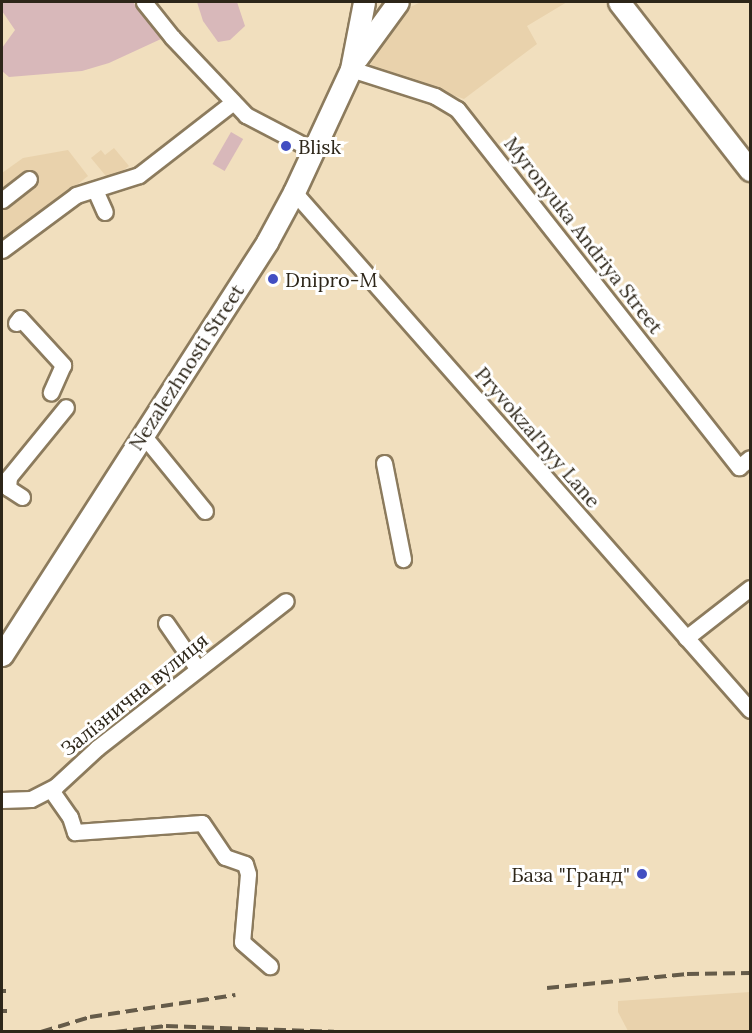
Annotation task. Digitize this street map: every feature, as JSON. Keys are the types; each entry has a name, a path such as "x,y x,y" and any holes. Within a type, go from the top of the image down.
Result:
{"main road":[{"name":"Nezalezhnosti Street","path":"351,2 351,69"},
{"name":"Nezalezhnosti Street","path":"351,69 364,2"},
{"path":"374,2 386,6 398,2"},
{"name":"Nezalezhnosti Street","path":"2,655 143,435 294,192 315,151 351,69 398,2"},
{"path":"619,2 750,170"}],"street":[{"path":"144,2 246,115 315,151"},
{"name":"Myronyuka Andriya Street","path":"351,69 435,96 457,109 740,467 750,458"},
{"path":"2,250 60,204 139,175 233,102"},
{"path":"2,200 29,178"},
{"path":"95,190 105,212"},
{"name":"Pryvokzalʹnyy Lane","path":"294,192 750,710"},
{"path":"16,323 21,318 63,365 51,392"},
{"path":"22,497 8,488 9,477 66,407"},
{"path":"143,435 205,511"},
{"path":"384,463 403,559"},
{"path":"686,638 750,588"},
{"name":"Залізнична вулиця","path":"2,800 31,799 51,790 198,668 286,601"},
{"path":"166,623 198,668"},
{"path":"51,790 70,817 75,832 202,823 225,856 244,864 248,874 242,942 270,966"}],"shaded area":[{"path":"2,2 133,2 161,39 109,63 82,71 9,77 2,71 2,48 15,30 2,11"},
{"path":"197,2 237,2 245,26 230,40 218,42 203,21"},
{"path":"421,2 567,2 527,26 537,44 464,99 369,67 404,10"},
{"path":"231,132 243,139 225,171 212,164"},
{"path":"114,148 129,166 110,181 91,158 101,150 105,155"},
{"path":"68,150 88,176 2,245 2,173 23,158"},
{"path":"750,992 750,1031 628,1031 618,1012 618,1001"}],"railway":[{"path":"547,988 687,974 750,973"},
{"path":"41,1032 90,1017 235,995"},
{"path":"2,1011 7,1011"},
{"path":"115,1032 166,1026 334,1032"}],"place":[{"name":"Blisk","path":"286,146"},
{"name":"Dnipro-M","path":"273,279"},
{"name":"База \"Гранд\"","path":"642,874"}]}
